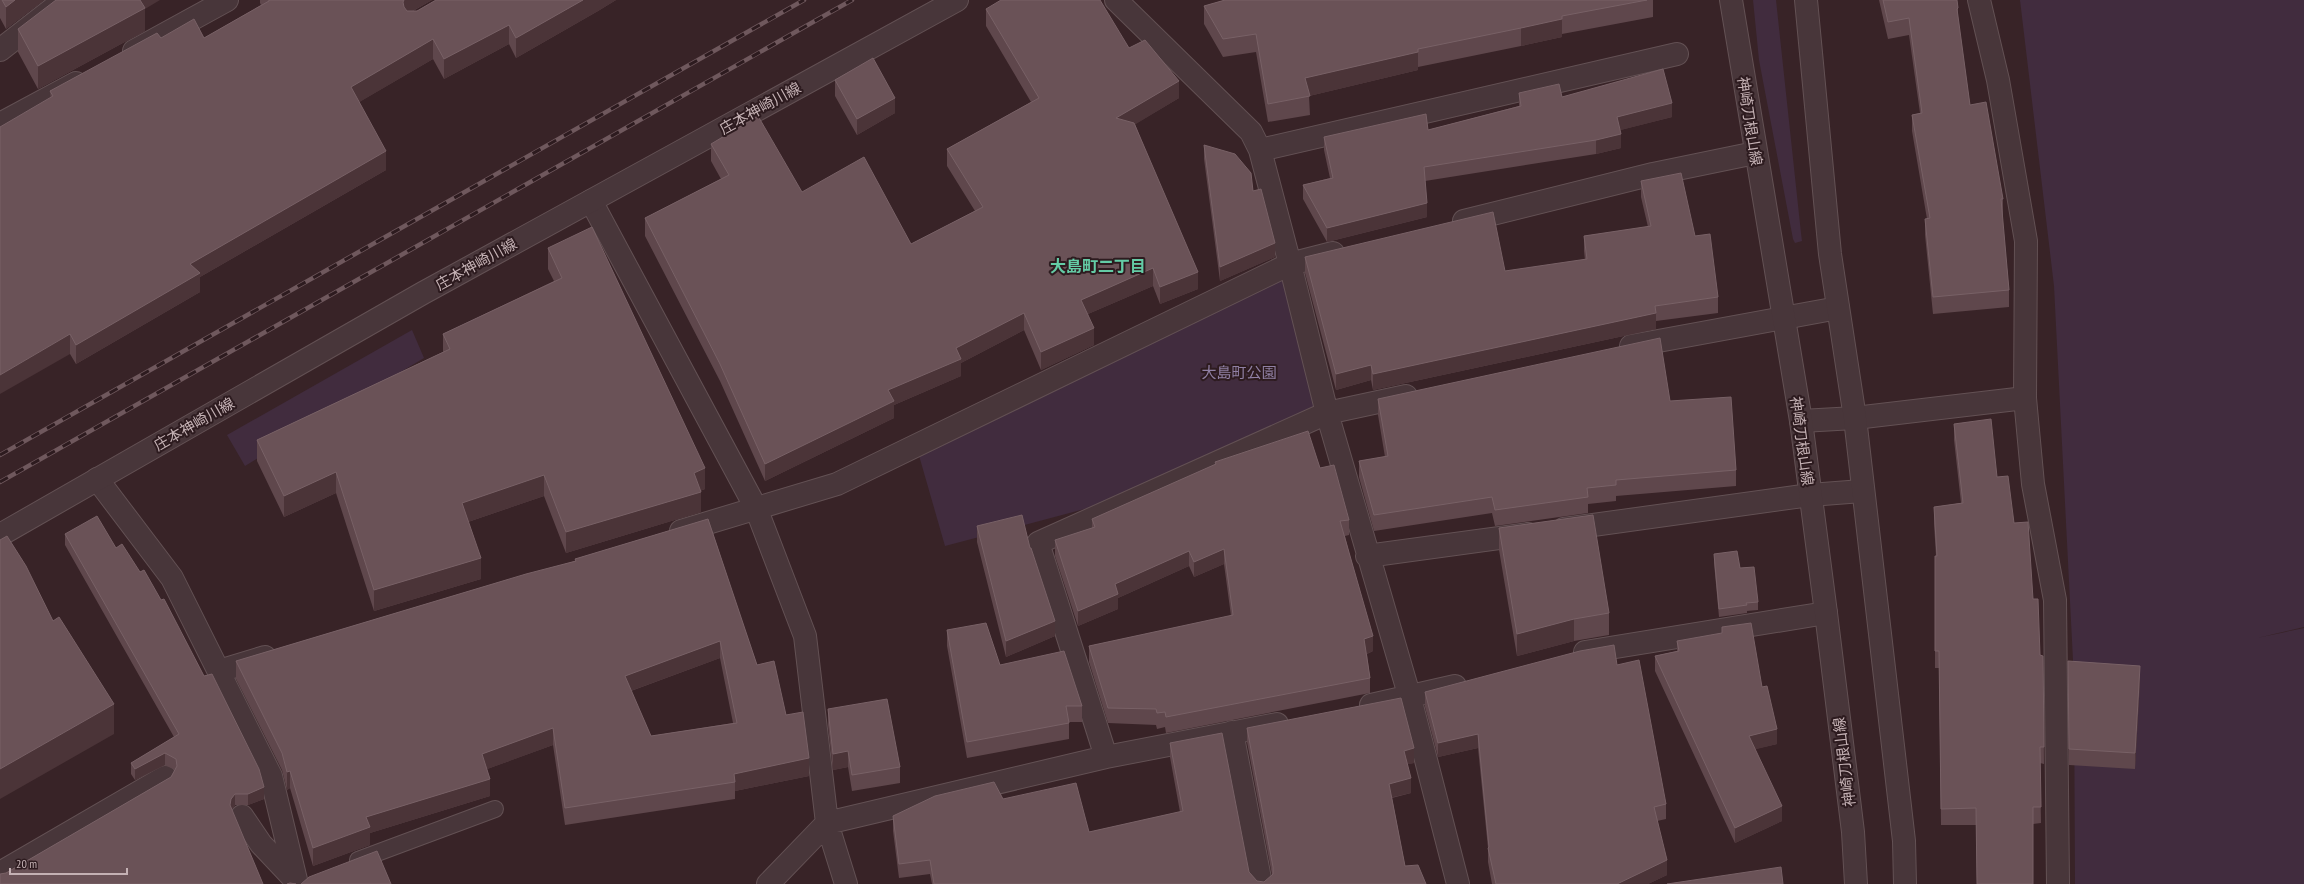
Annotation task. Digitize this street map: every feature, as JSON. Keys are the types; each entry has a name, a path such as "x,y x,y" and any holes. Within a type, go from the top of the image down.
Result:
{"street":[{"path":"0,50 64,0"},
{"path":"117,60 228,0"},
{"name":"庄本神崎川線","path":"1,532 423,293 957,0"},
{"path":"1116,0 1251,132 1260,150 1327,413 1367,556 1410,698 1458,884"},
{"name":"神崎刀根山線","path":"1731,0 1755,153 1801,421 1826,613 1852,832 1856,884"},
{"path":"1806,0 1830,254 1855,418 1862,491 1904,841 1905,884"},
{"path":"1979,0 1998,80 2026,241 2025,398 2033,484 2055,600 2058,884"},
{"path":"1260,150 1677,54"},
{"path":"0,124 96,72"},
{"path":"1445,226 1653,174 1755,153"},
{"path":"590,201 756,508 805,636 827,823 846,884"},
{"path":"665,536 837,484 1290,264 1352,249"},
{"path":"1614,349 1838,308"},
{"path":"1106,757 1038,543 1327,413 1428,391"},
{"path":"1801,421 1855,418 2025,398"},
{"path":"97,479 172,578 271,776 302,881"},
{"path":"1367,556 1810,495 1862,491"},
{"path":"1562,657 1826,613"},
{"path":"219,671 287,651"},
{"path":"1348,710 1410,698 1471,681"},
{"path":"768,884 827,823 1106,757 1294,720"},
{"path":"1232,732 1261,884"},
{"path":"0,873 165,777"},
{"path":"242,816 261,844 302,881"}],"lane":[{"path":"341,866 496,809"}],"green space":[{"path":"1753,0 1776,0 1802,241 1795,243 1759,60"},
{"path":"2020,0 2304,0 2304,627 2257,638 2304,628 2304,884 2075,884 2074,680 2054,286"},
{"name":"大島町公園","path":"1283,280 1317,406 1092,507 945,546 918,452"},
{"path":"412,330 424,358 245,466 227,435"}],"building":[{"path":"2,0 15,0 6,7"},
{"path":"56,0 140,0 145,8 38,66 18,29"},
{"path":"269,0 404,0 404,7 407,11 417,11 436,0 583,0 516,38 509,25 444,59 433,39 351,87 386,151 190,264 200,273 76,345 70,334 0,375 0,127 53,96 50,91 157,33 161,38 194,19 204,38"},
{"path":"1001,0 1100,0 1129,48 1145,40 1179,81 1116,118 1134,123 1198,272 1160,287 1153,268 1081,300 1094,328 1041,352 1024,313 956,348 961,359 888,390 894,401 765,464 720,364 645,218 729,175 711,144 758,116 802,192 864,157 911,244 983,207 947,149 1039,98 986,9"},
{"path":"1225,0 1647,0 1562,16 1562,19 1418,49 1418,52 1305,78 1310,96 1268,104 1256,34 1223,39 1204,6"},
{"path":"1883,0 1957,0 1970,105 1986,102 2003,199 2001,199 2009,290 1933,297 1925,219 1930,218 1912,115 1922,113 1909,18 1888,22"},
{"path":"873,58 895,98 857,119 835,80"},
{"path":"1663,69 1672,103 1617,117 1621,134 1596,140 1424,167 1427,203 1327,228 1303,185 1333,178 1324,137 1426,114 1428,130 1521,106 1519,93 1559,84 1562,97"},
{"path":"1204,145 1235,154 1251,173 1253,191 1261,189 1275,243 1220,267"},
{"path":"1681,173 1695,236 1710,234 1718,297 1655,306 1656,313 1373,374 1371,365 1336,374 1305,257 1493,212 1505,271 1587,259 1584,236 1651,226 1641,181"},
{"path":"592,227 705,468 694,473 701,492 566,532 544,475 462,503 481,558 374,590 336,472 284,496 257,440 450,349 443,334 562,278 548,248"},
{"path":"1660,338 1670,401 1731,397 1736,470 1616,480 1616,485 1587,488 1588,497 1495,510 1492,497 1374,515 1359,461 1388,456 1378,399"},
{"path":"1991,419 1997,477 2008,476 2014,523 2028,522 2033,599 2038,599 2040,655 2043,656 2044,747 2040,747 2041,807 2033,807 2033,884 1977,884 1976,808 1941,809 1939,651 1935,651 1935,556 1937,556 1934,507 1963,503 1954,424"},
{"path":"1308,431 1320,468 1334,465 1349,520 1340,521 1373,636 1364,639 1370,678 1166,717 1165,712 1157,713 1156,709 1108,708 1089,646 1233,615 1224,549 1194,562 1189,551 1115,584 1118,594 1078,611 1055,540 1095,527 1092,519 1216,464 1215,462"},
{"path":"1022,515 1030,548 1055,621 1006,641 977,526"},
{"path":"1593,515 1609,613 1574,619 1517,634 1499,528"},
{"path":"97,516 116,548 122,544 140,572 144,570 161,600 164,599 204,676 212,674 259,769 264,787 248,794 235,794 231,799 230,805 263,884 0,884 0,874 6,873 171,777 177,766 176,759 165,753 135,769 131,763 179,734 65,534"},
{"path":"708,519 757,665 774,661 786,715 803,712 809,758 734,774 735,782 565,808 553,728 482,754 490,779 366,817 370,827 313,848 290,771 287,772 282,753 236,661 526,574 576,561 575,559","holes":["720,641 737,723 651,736 625,676"]},
{"path":"7,536 26,566 53,621 59,617 114,704 0,769 0,540"},
{"path":"1737,551 1740,568 1754,567 1758,602 1719,609 1714,554"},
{"path":"986,623 1000,665 1064,651 1082,706 1066,706 1069,723 967,742 947,630"},
{"path":"1751,623 1762,687 1767,686 1777,729 1749,736 1782,806 1735,828 1655,656 1679,651 1677,641 1722,633 1722,627"},
{"path":"1614,645 1617,665 1639,660 1666,804 1654,807 1667,860 1617,884 1496,884 1488,848 1478,734 1438,743 1425,692 1580,651"},
{"path":"2068,661 2140,666 2135,753 2069,749"},
{"path":"1401,698 1414,748 1404,751 1411,778 1389,784 1405,866 1418,865 1426,884 934,884 930,860 899,864 893,816 935,796 994,782 1003,799 1076,783 1089,832 1183,811 1170,743 1222,733 1249,872 1257,881 1264,882 1273,874 1273,867 1247,728"},
{"path":"887,699 900,767 852,775 848,751 833,754 828,709"},
{"path":"377,851 391,884 301,884 309,877"},
{"path":"1781,867 1783,884 1667,884"}],"railway":[{"path":"0,455 804,0"},
{"path":"0,482 852,0"}],"district":[{"name":"大島町二丁目","path":"1098,266"}]}
